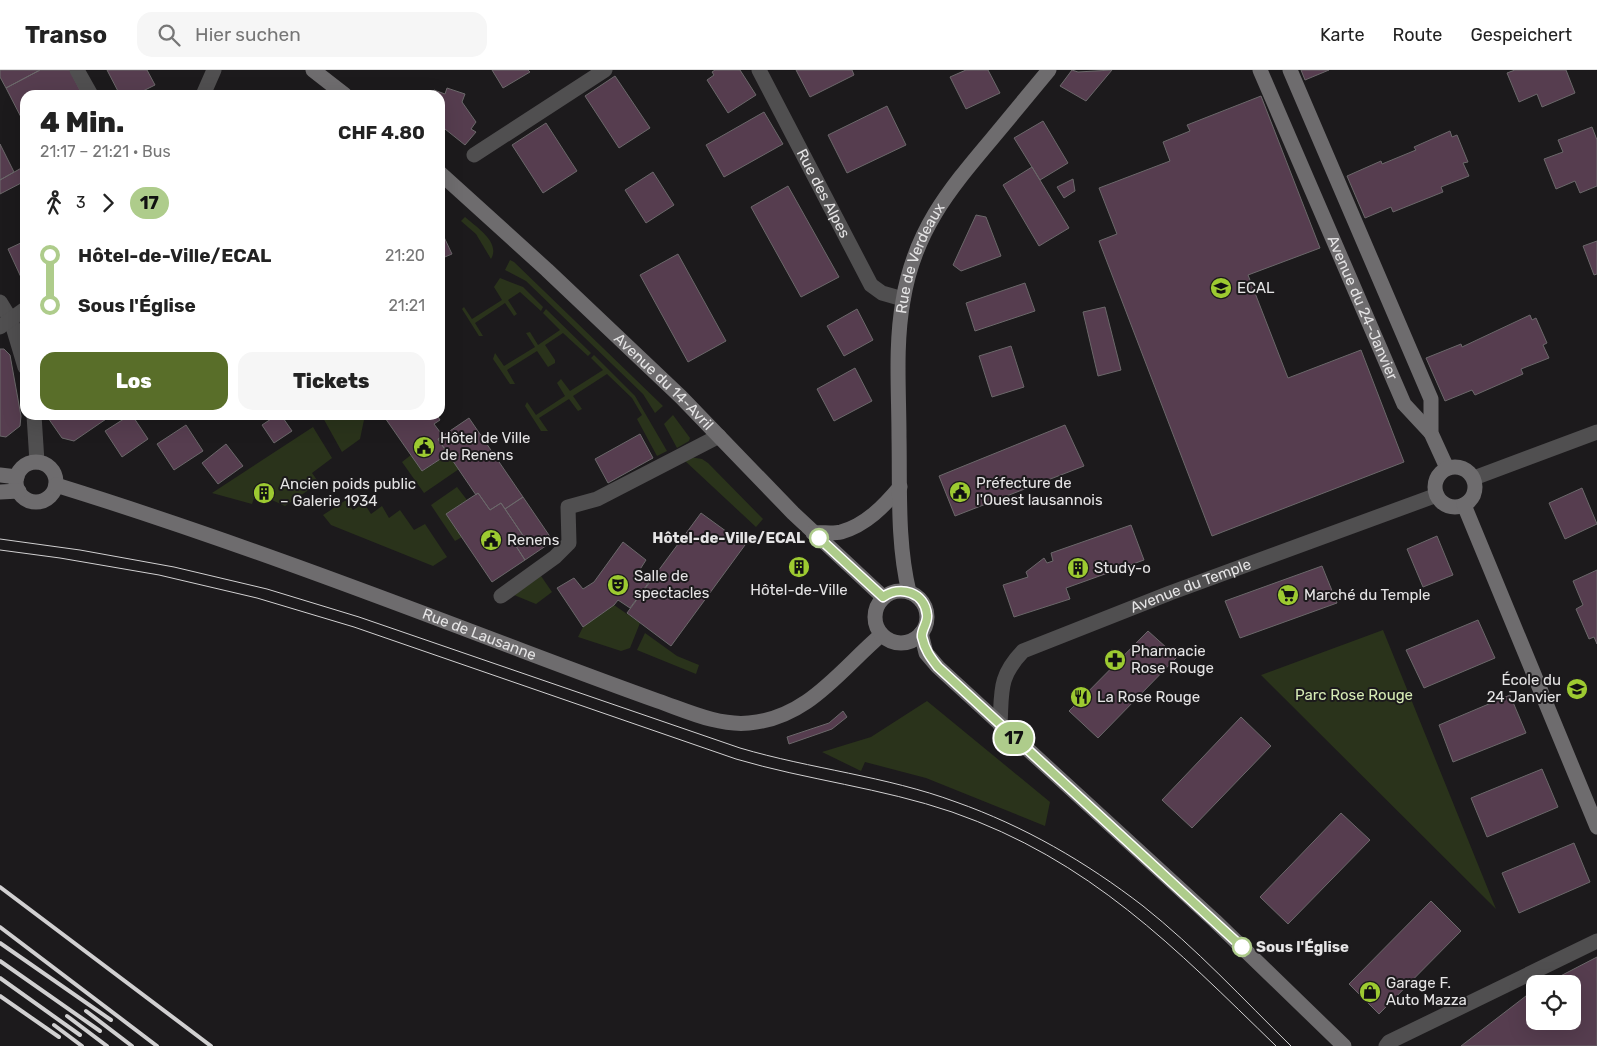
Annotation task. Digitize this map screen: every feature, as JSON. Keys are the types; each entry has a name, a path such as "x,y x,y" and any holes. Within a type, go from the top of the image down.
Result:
{"street":[{"path":"77,70 88,90"},
{"path":"205,90 214,70"},
{"path":"474,155 605,70"},
{"name":"Rue des Alpes","path":"759,70 871,284 887,295 903,300"},
{"name":"Rue de Verdeaux","path":"910,592 904,571 900,486 899,337 903,300 918,248 931,218 947,193 1049,70"},
{"name":"Avenue du 24-Janvier","path":"1260,70 1404,404 1431,432 1448,468"},
{"name":"Avenue du 24-Janvier","path":"1290,70 1431,399 1431,432"},
{"path":"316,71 339,90"},
{"path":"1304,175 1330,164"},
{"name":"Avenue du 14-Avril","path":"445,178 547,270 719,436 813,533 883,597"},
{"path":"0,302 6,324 20,356"},
{"path":"6,324 20,313"},
{"path":"34,420 37,462"},
{"path":"1474,478 1597,432"},
{"path":"501,596 555,557 569,543 568,507 596,499 719,436"},
{"path":"0,475 18,484 28,500 40,501 50,496 56,485 51,469 37,462 22,468 18,484"},
{"path":"1460,467 1465,469 1474,478 1476,490 1469,502 1464,505 1458,507 1445,505 1437,495 1435,482 1438,476 1448,468 1460,467"},
{"path":"0,492 18,484"},
{"name":"Rue de Lausanne","path":"56,485 300,566 609,683 696,714 731,723 750,723 780,716 821,693 881,634"},
{"path":"813,533 841,532 860,523 882,509 900,486"},
{"name":"Avenue du Temple","path":"1000,725 1002,683 1009,665 1023,651 1170,593 1437,495"},
{"path":"1464,505 1597,827"},
{"path":"922,634 909,642 901,644 886,639 876,628 875,611 883,597 895,591 910,592 921,600 927,613 927,620 922,634 926,653 1000,725 1215,921 1344,1046"},
{"path":"1386,1046 1389,1042 1597,941"}],"green space":[{"path":"465,217 481,230 490,241 493,247 491,259 476,234 461,221"},
{"path":"510,260 663,406 655,413 643,394 526,281 505,270"},
{"path":"500,278 523,287 543,307 541,311 520,292 508,300 517,314 514,316 505,303 475,323 483,336 479,336 462,309 464,307 472,319 502,300 494,287"},
{"path":"546,309 591,353 588,356 563,333 545,345 555,363 548,367 537,351 507,370 515,384 510,384 493,359 495,353 504,366 535,347 526,333 530,332 538,345 560,330 543,313"},
{"path":"594,355 635,396 667,451 657,456 637,419 642,415 632,398 607,374 573,396 582,409 578,411 569,399 539,418 548,431 541,431 525,406 527,402 536,415 565,396 557,383 561,379 570,391 603,370 591,358"},
{"path":"673,415 690,438 689,441 677,448 664,424"},
{"path":"324,420 364,420 360,439 342,452"},
{"path":"313,427 332,458 312,473 319,483 285,506 272,500 275,491 258,486 252,504 212,493"},
{"path":"448,454 459,469 424,493 402,462 411,455 423,471"},
{"path":"690,457 702,459 708,463 763,519 756,527 683,459"},
{"path":"457,487 467,500 446,514 462,537 455,541 431,505"},
{"path":"346,500 353,510 364,503 371,514 382,506 389,518 400,510 414,530 425,524 447,557 433,566 331,525 323,515"},
{"path":"541,576 552,592 536,604 514,595"},
{"path":"614,605 640,623 630,648 621,651 578,637 583,627"},
{"name":"Parc Rose Rouge","path":"1383,630 1496,909 1261,675"},
{"path":"645,633 677,656 699,665 696,674 637,650"},
{"path":"927,701 1050,802 1045,826 926,778 865,762 861,771 822,752 871,737"}],"building":[{"path":"0,70 40,70 6,88 0,77"},
{"path":"40,70 70,70 80,90 20,90 20,115 6,88"},
{"path":"107,70 147,70 155,85 145,90 117,90"},
{"path":"492,70 528,70 530,72 503,88"},
{"path":"715,70 740,70 756,95 728,113 707,80 714,75 712,72"},
{"path":"796,70 852,70 854,75 810,97"},
{"path":"966,70 988,70 1000,93 966,109 950,77"},
{"path":"1072,70 1078,72 1112,70 1086,101 1060,86"},
{"path":"1301,70 1329,70 1305,80"},
{"path":"1515,70 1566,70 1575,93 1542,107 1537,94 1519,102 1507,73"},
{"path":"615,76 650,128 619,148 585,96"},
{"path":"447,88 465,94 462,102 476,122 471,129 476,132 465,145 445,129 445,94"},
{"name":"ECAL","path":"1261,96 1320,248 1248,275 1288,378 1361,350 1404,462 1212,536 1099,241 1117,234 1099,188 1170,161 1163,142 1190,131 1187,125"},
{"path":"887,106 906,145 847,173 828,135"},
{"path":"764,112 783,144 724,177 706,145"},
{"path":"1043,121 1068,163 1040,180 1014,138"},
{"path":"546,123 577,171 543,193 512,145"},
{"path":"1592,127 1597,140 1597,186 1580,193 1575,181 1556,189 1544,159 1563,152 1558,140"},
{"path":"1450,131 1452,137 1457,135 1468,162 1463,163 1469,176 1441,187 1443,192 1393,212 1391,207 1365,218 1347,176 1381,161 1382,164 1416,150 1414,147"},
{"path":"0,144 14,172 0,180"},
{"path":"1032,167 1069,228 1039,246 1003,185"},
{"path":"20,169 20,184 0,194 0,180"},
{"path":"653,172 674,205 646,223 625,190"},
{"path":"1073,179 1075,191 1064,198 1057,187"},
{"path":"788,186 839,277 801,297 751,207"},
{"path":"976,215 986,217 1001,256 961,271 953,265"},
{"path":"445,239 452,254 445,257"},
{"path":"1597,241 1597,274 1594,275 1583,246"},
{"path":"20,243 20,275 8,249"},
{"path":"678,254 726,341 688,362 640,275"},
{"path":"1025,283 1035,311 975,331 966,303"},
{"path":"1105,307 1121,370 1098,376 1083,312"},
{"path":"857,309 873,340 844,356 827,326"},
{"path":"1530,315 1532,320 1536,318 1547,343 1543,345 1549,358 1521,369 1523,374 1475,395 1472,390 1445,401 1426,358 1461,344 1462,347"},
{"path":"1011,346 1024,387 992,397 979,356"},
{"path":"0,349 4,349 10,355 21,420 20,426 6,437 0,436"},
{"path":"855,368 872,401 834,421 817,389"},
{"path":"469,418 523,497 505,509 501,503 490,510 478,493 476,495 438,439"},
{"path":"49,420 105,420 74,441 62,438"},
{"path":"122,420 135,420 148,439 122,457 105,431"},
{"path":"270,420 284,420 292,431 274,443 262,425"},
{"name":"Hôtel de Ville de Renens","path":"386,420 440,420 434,424 443,436 438,439 448,454 422,471"},
{"path":"186,425 203,451 174,470 157,444"},
{"path":"1065,425 1084,466 955,516 939,476"},
{"path":"640,434 653,458 608,483 595,459"},
{"path":"226,444 243,466 218,484 202,463"},
{"name":"Ancien poids public – Galerie 1934","path":"258,487 273,491 271,499 256,495"},
{"path":"1582,488 1597,524 1565,539 1549,503"},
{"name":"Renens","path":"478,493 490,510 501,503 524,537 514,543 525,560 492,582 446,514"},
{"path":"523,497 553,541 525,560 514,543 524,537 505,509"},
{"path":"701,513 745,545 671,646 627,613"},
{"name":"Study-o","path":"1131,525 1144,560 1066,588 1070,599 1014,617 1003,585 1028,577 1026,572 1044,558 1047,563 1053,561 1051,553"},
{"path":"1437,536 1453,575 1423,587 1407,549"},
{"name":"Salle de spectacles","path":"623,542 646,560 639,571 652,578 630,608 618,600 614,605 583,627 557,588 574,578 583,589 594,582"},
{"name":"Hôtel-de-Ville","path":"795,560 807,571 803,575 792,563"},
{"path":"1322,566 1337,603 1240,638 1225,601"},
{"path":"1597,570 1597,644 1594,637 1589,639 1576,609 1583,605 1573,581"},
{"path":"1478,620 1495,658 1424,688 1406,650"},
{"path":"1148,631 1177,657 1098,738 1069,711"},
{"path":"1510,695 1526,733 1453,762 1439,725"},
{"path":"843,711 847,717 832,729 789,744 787,737 829,723"},
{"path":"1241,717 1271,746 1192,828 1162,800"},
{"path":"1542,769 1558,807 1487,837 1471,798"},
{"path":"1341,813 1370,840 1288,924 1260,897"},
{"path":"1574,843 1590,882 1519,913 1502,873"},
{"path":"1431,901 1461,931 1379,1014 1349,984"},
{"path":"1597,957 1597,1046 1461,1046 1526,996 1526,1030 1581,1030 1581,975 1562,975"}],"tram line":[{"path":"0,539 80,550 174,567 267,589 359,617 740,748 794,762 876,779 956,802 1006,822 1054,846 1143,906 1200,956 1291,1046"},
{"path":"0,550 159,575 257,598 354,627 736,759 790,773 872,790 952,812 1001,832 1046,855 1088,881 1128,910 1165,941 1276,1046"}],"railway":[{"path":"0,887 211,1046"},
{"path":"0,927 157,1046"},
{"path":"0,943 111,1020"},
{"path":"0,961 100,1031"},
{"path":"0,978 80,1035"},
{"path":"0,996 59,1037"},
{"path":"86,1011 132,1046"},
{"path":"67,1016 107,1046"},
{"path":"54,1025 82,1046"}],"bus line":[{"name":"17","path":"819,538 883,597 889,593 902,590 916,595 925,606 927,613 927,620 922,634 926,653 938,667 1242,947"}],"place":[{"name":"ECAL","path":"1221,288"},
{"name":"Hôtel de Ville de Renens","path":"424,447"},
{"name":"Préfecture de l'Ouest lausannois","path":"960,492"},
{"name":"Ancien poids public – Galerie 1934","path":"264,493"},
{"name":"Hôtel-de-Ville/ECAL","path":"819,538"},
{"name":"Renens","path":"491,540"},
{"name":"Hôtel-de-Ville","path":"799,567"},
{"name":"Study-o","path":"1078,568"},
{"name":"Salle de spectacles","path":"618,585"},
{"name":"Marché du Temple","path":"1288,595"},
{"name":"Pharmacie Rose Rouge","path":"1115,660"},
{"name":"École du 24 Janvier","path":"1577,689"},
{"name":"La Rose Rouge","path":"1081,697"},
{"name":"Sous l'Église","path":"1242,947"},
{"name":"Garage F. Auto Mazza","path":"1370,992"}]}
